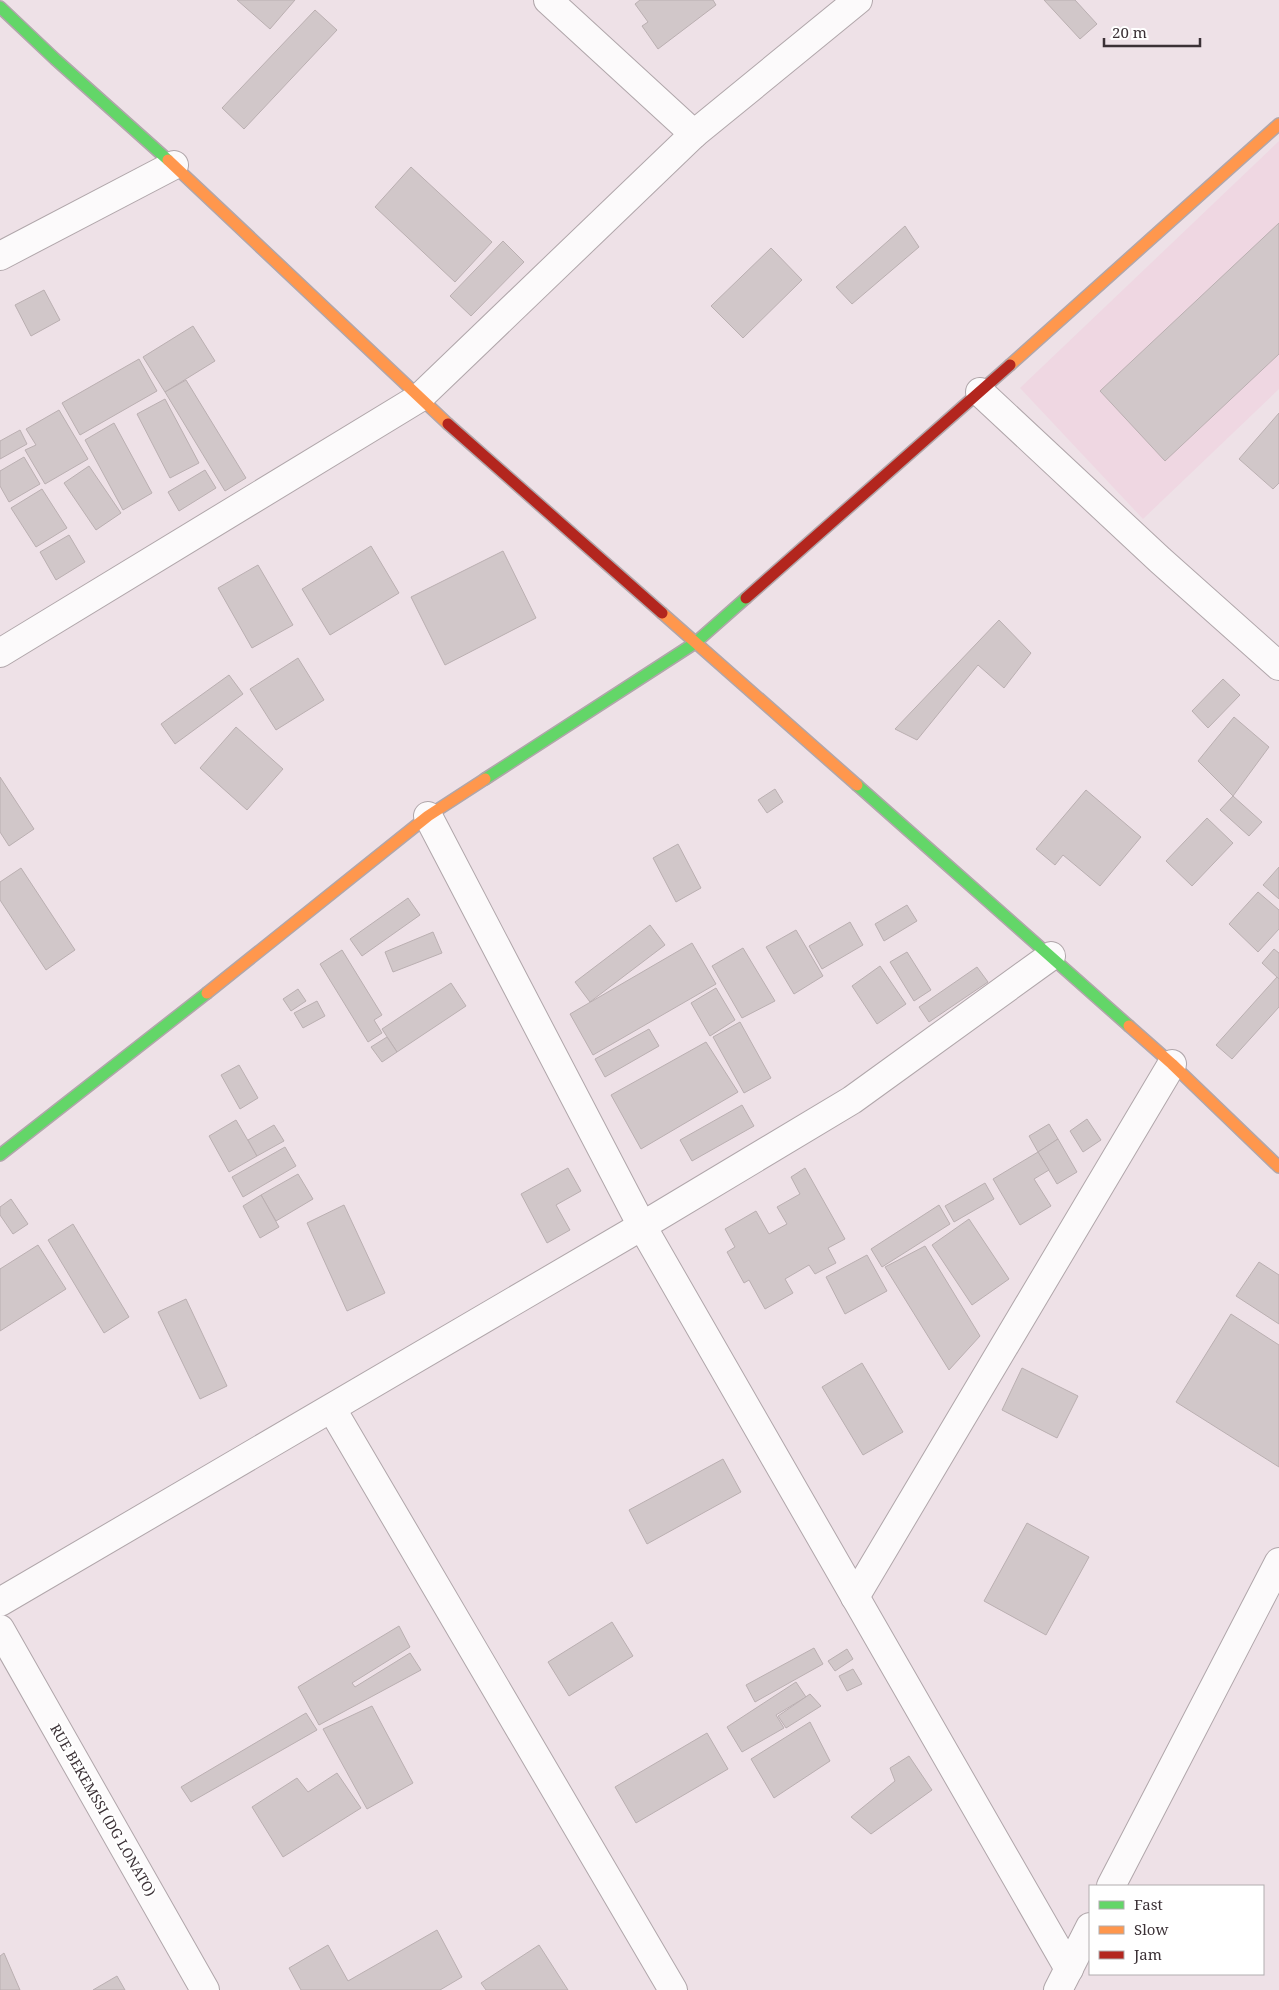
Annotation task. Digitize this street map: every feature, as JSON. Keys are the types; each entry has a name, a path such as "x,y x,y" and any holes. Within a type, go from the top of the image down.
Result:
{"street":[{"path":"548,0 694,134"},
{"path":"0,653 419,398 694,134 858,0"},
{"path":"0,7 55,59 174,165 419,398 1172,1064 1279,1167"},
{"path":"0,1155 144,1043 428,816 695,643 980,392 1279,124"},
{"path":"0,256 174,165"},
{"path":"980,392 1160,560 1279,666"},
{"path":"428,816 642,1226 855,1597 1063,1980"},
{"path":"0,1602 332,1409 852,1100 1051,956"},
{"path":"855,1597 1172,1064"},
{"path":"332,1409 674,1990"},
{"path":"1112,1885 1279,1562"},
{"name":"RUE BEKEMSSI (DG LONATO)","path":"0,1629 205,1990"},
{"path":"1063,1980 1089,1929"}],"shaded area":[{"path":"1279,141 1279,389 1143,519 1020,388"}],"building":[{"path":"237,0 295,0 270,29"},
{"path":"640,0 713,0 716,5 658,49 642,26 648,22 635,4"},
{"path":"1044,0 1075,0 1097,24 1080,39"},
{"path":"315,10 337,30 244,129 222,108"},
{"path":"411,167 492,242 455,282 375,207"},
{"path":"1279,223 1279,354 1165,461 1100,391"},
{"path":"905,226 919,247 852,304 836,287"},
{"path":"503,241 524,262 471,316 450,296"},
{"path":"771,248 802,280 743,338 711,306"},
{"path":"44,290 60,320 31,336 15,305"},
{"path":"193,326 215,361 165,392 143,357"},
{"path":"139,359 157,391 80,435 62,403"},
{"path":"186,380 246,478 225,491 165,392"},
{"path":"165,399 199,463 170,478 137,414"},
{"path":"59,410 88,459 45,484 25,450 36,445 26,429"},
{"path":"1279,413 1279,483 1273,489 1239,459"},
{"path":"114,423 152,493 123,510 85,440"},
{"path":"20,430 27,444 0,459 0,441"},
{"path":"24,457 40,484 9,502 0,486 0,471"},
{"path":"89,466 121,513 96,530 64,483"},
{"path":"205,470 216,488 179,511 168,492"},
{"path":"42,489 67,528 36,547 11,508"},
{"path":"69,535 85,562 56,580 40,552"},
{"path":"371,546 399,593 330,635 302,589"},
{"path":"503,551 536,618 445,665 411,597"},
{"path":"258,565 293,625 252,648 218,588"},
{"path":"999,620 1031,653 1004,688 978,665 917,740 895,729"},
{"path":"298,658 324,700 276,730 250,689"},
{"path":"229,675 243,694 175,744 161,724"},
{"path":"1223,679 1240,695 1208,728 1192,711"},
{"path":"1234,717 1269,747 1233,796 1198,761"},
{"path":"236,727 283,769 247,810 200,768"},
{"path":"0,777 34,829 9,846 0,832"},
{"path":"775,789 783,802 767,813 758,800"},
{"path":"1086,790 1141,837 1100,886 1063,855 1055,865 1036,849"},
{"path":"1233,796 1262,822 1249,836 1220,810"},
{"path":"1207,818 1233,843 1192,886 1166,861"},
{"path":"678,844 701,888 676,902 653,858"},
{"path":"1279,867 1279,899 1263,885"},
{"path":"21,868 75,950 46,970 0,900 0,882"},
{"path":"1258,892 1279,910 1279,929 1258,952 1229,924"},
{"path":"408,898 420,915 362,956 350,939"},
{"path":"907,905 917,921 884,941 875,924"},
{"path":"850,922 863,945 822,969 809,946"},
{"path":"650,925 665,945 590,1002 575,982"},
{"path":"796,930 823,976 794,994 766,947"},
{"path":"433,932 442,953 393,972 385,952"},
{"path":"692,943 716,984 593,1055 570,1014"},
{"path":"743,948 775,1001 742,1018 712,966"},
{"path":"1274,949 1279,953 1279,979 1262,963"},
{"path":"342,950 382,1015 374,1020 382,1033 368,1042 320,964"},
{"path":"907,952 931,990 914,1001 890,962"},
{"path":"880,966 906,1004 877,1024 852,986"},
{"path":"977,967 988,982 929,1022 919,1007"},
{"path":"1277,977 1279,979 1279,1007 1232,1059 1216,1045"},
{"path":"451,983 466,1006 397,1052 382,1029"},
{"path":"716,988 735,1020 710,1036 691,1003"},
{"path":"298,989 306,1001 291,1011 283,999"},
{"path":"317,1001 325,1016 303,1028 294,1013"},
{"path":"740,1022 771,1078 744,1093 713,1037"},
{"path":"649,1029 659,1046 605,1077 595,1059"},
{"path":"387,1037 397,1052 382,1062 371,1047"},
{"path":"706,1042 738,1092 641,1149 611,1095"},
{"path":"239,1065 258,1098 240,1109 221,1075"},
{"path":"742,1105 754,1126 692,1161 680,1140"},
{"path":"1087,1119 1101,1140 1083,1152 1070,1131"},
{"path":"236,1120 257,1156 229,1172 209,1136"},
{"path":"1049,1124 1058,1139 1038,1152 1029,1136"},
{"path":"274,1125 284,1141 257,1156 248,1140"},
{"path":"1058,1139 1077,1172 1057,1184 1038,1152"},
{"path":"285,1147 296,1166 243,1197 232,1177"},
{"path":"1038,1152 1049,1170 1034,1179 1051,1206 1020,1225 993,1179"},
{"path":"568,1168 581,1191 556,1205 570,1230 547,1243 521,1194"},
{"path":"805,1168 845,1239 828,1248 836,1263 815,1274 809,1265 785,1279 793,1293 765,1309 749,1280 744,1283 727,1252 735,1247 725,1229 756,1211 769,1234 787,1224 777,1207 800,1194 791,1177"},
{"path":"298,1174 313,1199 276,1221 261,1195"},
{"path":"985,1183 994,1199 954,1222 945,1206"},
{"path":"261,1195 279,1227 260,1238 243,1206"},
{"path":"11,1199 28,1224 13,1234 0,1215 0,1207"},
{"path":"344,1205 385,1293 347,1311 307,1223"},
{"path":"939,1205 950,1224 882,1267 871,1249"},
{"path":"969,1219 1009,1279 972,1305 932,1245"},
{"path":"73,1224 129,1317 104,1333 48,1240"},
{"path":"38,1245 66,1289 0,1331 0,1269"},
{"path":"925,1246 980,1336 949,1370 885,1267"},
{"path":"867,1255 887,1291 845,1314 826,1277"},
{"path":"1259,1262 1279,1275 1279,1324 1236,1296"},
{"path":"186,1299 227,1386 200,1399 158,1312"},
{"path":"1231,1314 1279,1345 1279,1467 1176,1402"},
{"path":"862,1363 903,1432 863,1455 822,1387"},
{"path":"1022,1368 1078,1396 1057,1438 1002,1410"},
{"path":"723,1459 741,1492 647,1544 629,1510"},
{"path":"1027,1523 1089,1557 1046,1635 984,1601"},
{"path":"612,1622 633,1656 569,1696 548,1662"},
{"path":"399,1626 410,1647 352,1683 355,1687 410,1653 421,1670 319,1725 298,1687"},
{"path":"814,1648 823,1664 755,1702 746,1685"},
{"path":"847,1649 853,1659 835,1671 828,1661"},
{"path":"853,1669 862,1684 847,1691 839,1676"},
{"path":"796,1682 806,1697 776,1715 784,1728 742,1752 727,1727"},
{"path":"810,1694 821,1706 786,1728 778,1716"},
{"path":"372,1706 413,1783 367,1809 323,1729"},
{"path":"306,1713 317,1730 191,1802 181,1787"},
{"path":"810,1722 830,1761 774,1798 751,1759"},
{"path":"707,1733 728,1769 636,1823 615,1787"},
{"path":"909,1756 932,1790 871,1834 851,1817 895,1781 890,1768"},
{"path":"337,1773 361,1808 283,1857 252,1807 297,1778 308,1792"},
{"path":"437,1930 462,1977 440,1990 301,1990 289,1968 328,1945 348,1981"},
{"path":"539,1945 568,1990 486,1990 481,1983"},
{"path":"4,1953 20,1990 0,1990 0,1956"},
{"path":"117,1976 125,1990 93,1990"}],"traffic: fast":[{"path":"0,7 168,160"},
{"path":"485,779 695,643 746,598"},
{"path":"857,785 1129,1026"},
{"path":"0,1155 207,993"}],"traffic: slow":[{"path":"1010,365 1279,124"},
{"path":"168,160 448,424"},
{"path":"662,613 857,785"},
{"path":"207,993 428,816 485,779"},
{"path":"1129,1026 1172,1064 1279,1167"}],"traffic: jam":[{"path":"746,598 1010,365"},
{"path":"448,424 662,613"}]}
